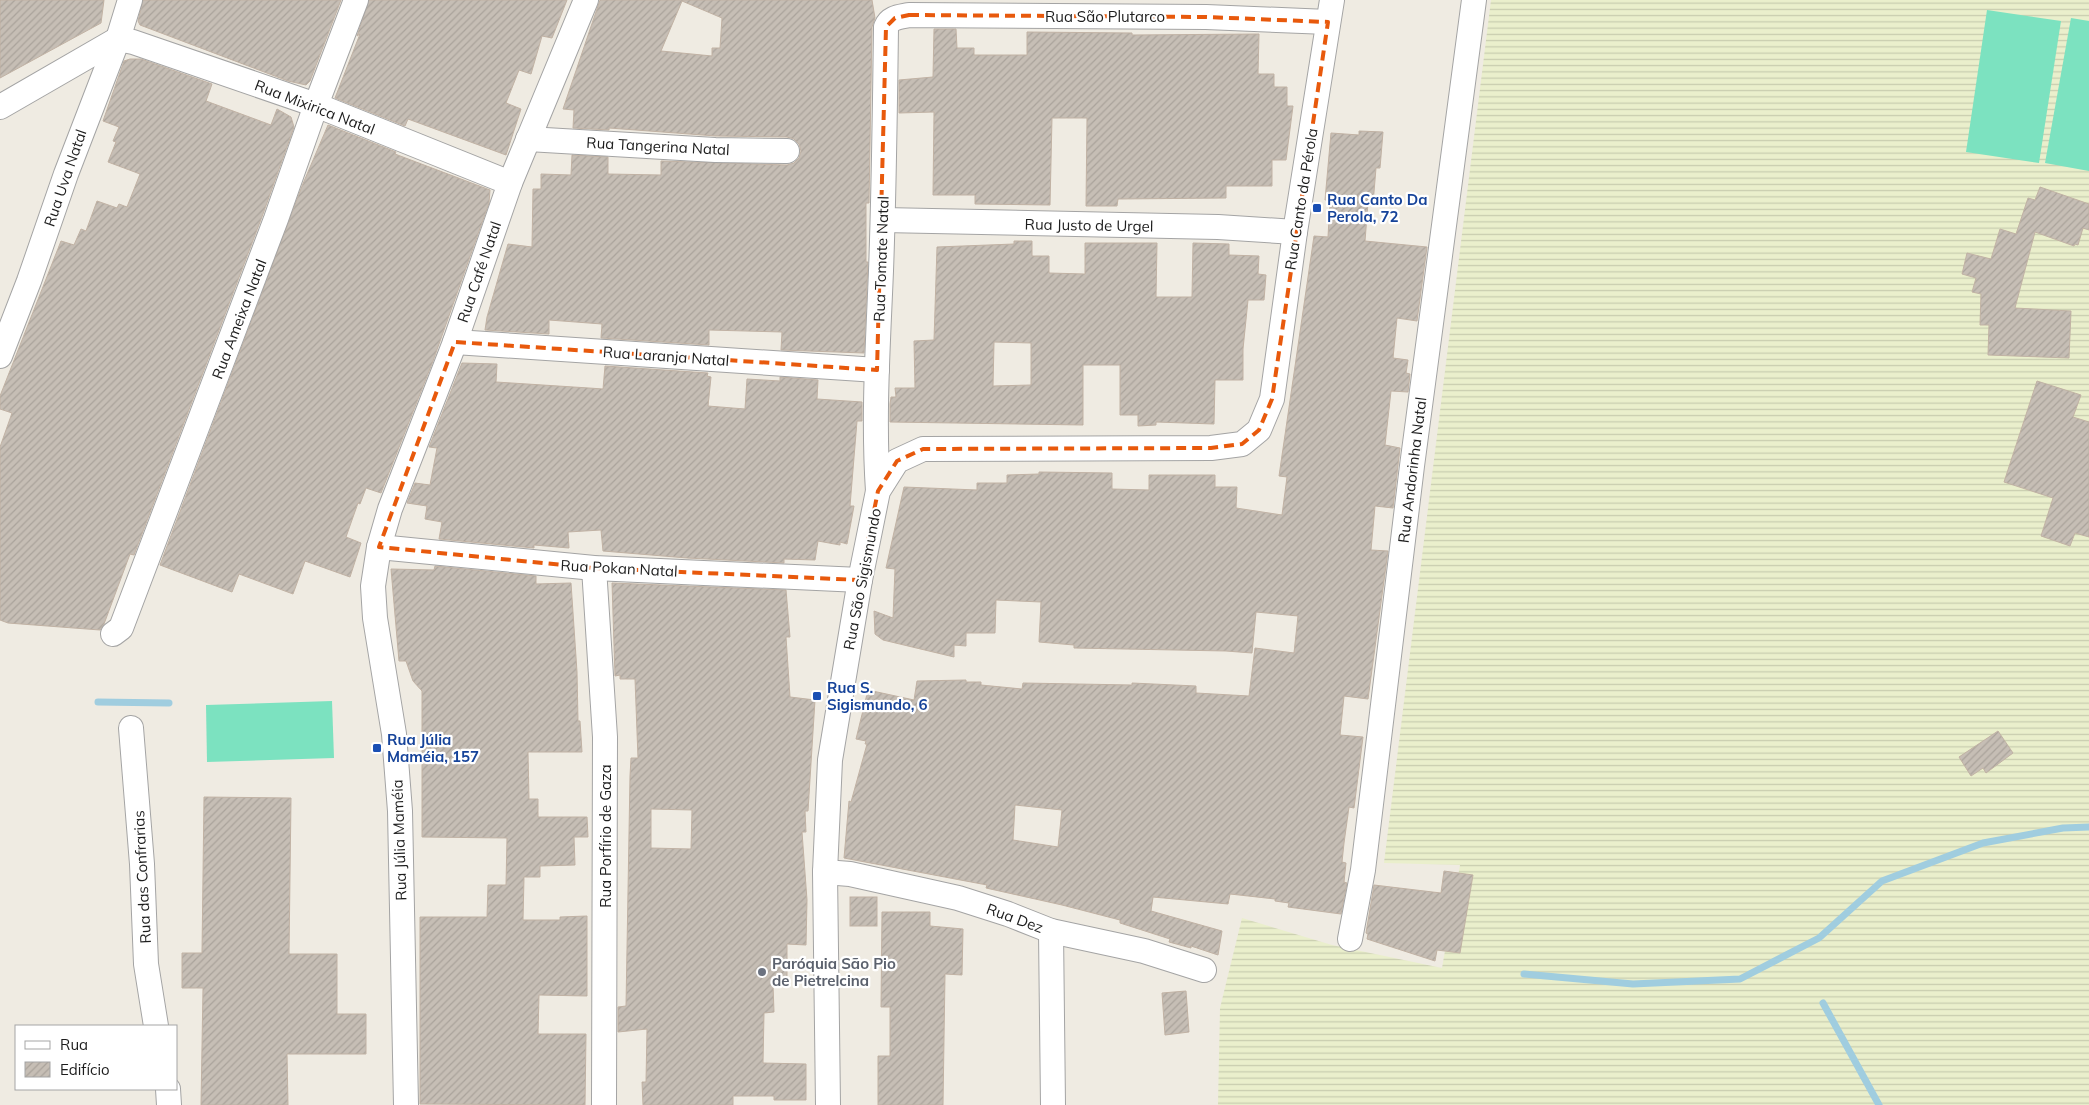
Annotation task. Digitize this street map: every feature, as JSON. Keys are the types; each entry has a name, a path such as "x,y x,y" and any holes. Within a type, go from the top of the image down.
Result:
{"street":[{"name":"Rua Uva Natal","path":"1,353 29,281 85,120 118,39 130,0"},
{"name":"Rua Ameixa Natal","path":"113,634 121,628 276,219 316,105 356,0"},
{"name":"Rua Café Natal","path":"379,547 390,510 455,342 510,184 586,0"},
{"name":"Rua Andorinha Natal","path":"1350,939 1363,870 1413,457 1474,0"},
{"name":"Rua São Plutarco","path":"886,27 888,22 895,18 909,15 1206,17 1330,11"},
{"name":"Rua Canto da Pérola","path":"1272,399 1295,232 1330,11"},
{"name":"Rua Tomate Natal","path":"878,491 876,460 877,370 883,220 886,27"},
{"name":"Rua Mixirica Natal","path":"118,39 142,45 316,105 510,184"},
{"path":"0,107 118,39"},
{"name":"Rua Tangerina Natal","path":"528,139 715,150 788,150"},
{"name":"Rua Justo de Urgel","path":"883,220 1218,227 1295,232"},
{"name":"Rua Laranja Natal","path":"455,342 877,370"},
{"name":"Rua São Sigismundo","path":"828,1105 825,872 830,760 860,580 878,491 898,461 924,448 1210,448 1242,444 1259,430 1272,399"},
{"name":"Rua Pokan Natal","path":"379,547 594,568 860,580"},
{"name":"Rua Júlia Maméia","path":"379,547 373,586 374,602 394,734 400,811 406,1105"},
{"name":"Rua Porfírio de Gaza","path":"594,568 605,738 604,1105"},
{"name":"Rua das Confrarias","path":"131,728 141,846 146,964 156,1025"},
{"name":"Rua Dez","path":"825,872 850,874 958,898 1008,914 1051,931 1144,951 1204,970"},
{"path":"1051,931 1053,1105"},
{"path":"168,1090 169,1105"}],"highlighted area":[{"path":"909,15 1206,17 1328,22 1272,399 1259,430 1242,444 1211,448 923,449 897,461 878,491 860,580 594,568 379,547 455,342 877,370 886,27 895,18"}],"green space":[{"path":"1491,0 2089,0 2089,1105 1218,1105 1220,1008 1242,918 1332,945 1442,968 1460,865 1384,863"},
{"path":"1987,10 2061,21 2039,163 1966,152"},
{"path":"2071,18 2089,21 2089,171 2045,163"},
{"path":"332,701 334,758 207,762 206,705"}],"building":[{"path":"0,0 104,0 101,23 0,78"},
{"path":"143,0 341,0 310,81 306,85 288,81 140,25 138,21"},
{"path":"369,0 567,0 552,38 542,36 531,74 519,70 506,103 521,109 506,155 408,119 405,126 335,98 360,34 357,36"},
{"path":"600,0 872,0 875,18 872,27 869,203 866,203 866,262 868,262 864,353 781,350 782,332 709,330 709,345 601,338 602,324 549,320 549,334 485,330 508,244 532,247 533,189 541,189 541,174 571,175 572,155 608,157 608,174 661,175 661,161 787,165 794,163 799,158 801,151 799,144 794,139 787,137 716,136 609,128 609,130 573,128 574,110 563,109","holes":["682,1 722,18 720,48 712,48 712,56 661,51"]},
{"path":"934,29 956,29 957,48 974,48 974,55 1027,55 1027,32 1132,33 1132,35 1259,34 1258,74 1274,74 1274,87 1287,87 1287,106 1293,106 1286,160 1272,160 1272,186 1226,186 1226,198 1118,199 1117,206 1086,206 1087,118 1052,118 1050,205 975,204 975,195 933,195 934,112 899,113 899,80 933,77"},
{"path":"141,59 212,84 206,101 271,125 277,109 291,117 294,127 134,555 130,554 104,624 100,630 8,623 0,620 0,447 12,413 0,409 0,396 61,241 74,245 81,229 86,231 97,201 117,208 119,204 127,207 140,174 108,162 116,142 113,141 119,127 103,121 124,61"},
{"path":"328,125 396,152 395,154 490,190 489,203 433,361 381,493 366,488 360,504 358,503 346,537 361,543 350,577 305,561 293,594 239,574 232,592 160,565 302,186"},
{"path":"1359,131 1383,132 1380,168 1376,168 1373,204 1368,203 1365,241 1427,247 1417,321 1397,318 1393,358 1408,360 1406,373 1410,374 1408,392 1391,391 1385,445 1400,448 1393,508 1375,506 1371,550 1388,551 1368,699 1344,696 1340,735 1363,737 1354,808 1349,807 1344,843 1342,862 1346,863 1344,882 1347,883 1341,914 1288,907 1289,903 1275,901 1275,899 1230,894 1228,904 1153,897 1151,911 1222,931 1218,955 1191,946 1191,948 1169,942 1170,939 1120,923 1120,920 986,888 987,885 844,858 849,801 851,802 867,744 865,744 866,741 856,739 868,690 914,700 917,681 966,680 966,682 981,682 981,685 1022,689 1023,683 1132,685 1132,683 1196,686 1196,693 1249,696 1255,648 1294,653 1298,616 1256,612 1252,653 1074,648 1074,645 1039,642 1041,602 996,600 995,633 966,633 966,646 954,645 954,657 883,640 875,634 874,611 893,618 895,569 886,568 904,487 977,490 977,483 1007,483 1007,475 1039,474 1039,472 1112,473 1112,489 1149,490 1149,475 1215,475 1215,487 1237,487 1236,508 1282,515 1287,477 1279,476 1314,236 1328,237 1330,200 1325,200 1331,133 1359,135","holes":["1015,805 1062,810 1058,847 1013,840"]},
{"path":"2040,187 2089,204 2089,230 2083,228 2078,245 2075,244 2074,246 2035,232 2015,308 2071,311 2069,358 1988,355 1989,325 1980,325 1981,294 1972,292 1976,278 1962,274 1967,253 1991,259 2000,229 2016,234 2028,198 2035,200"},
{"path":"1014,241 1032,241 1032,256 1049,256 1049,273 1085,274 1085,243 1157,243 1156,297 1192,297 1193,243 1229,244 1229,255 1259,256 1258,274 1266,275 1264,300 1248,300 1243,349 1243,380 1215,380 1214,424 1156,422 1156,425 1138,426 1138,415 1120,415 1120,365 1083,365 1083,425 890,422 891,397 896,397 895,388 915,388 914,341 934,340 937,247 1014,244","holes":["994,342 1031,343 1031,385 993,386"]},
{"path":"462,363 497,364 496,382 603,389 605,366 708,373 707,376 711,377 708,406 745,409 747,379 780,381 780,377 818,380 817,399 862,402 862,421 857,421 850,506 854,506 847,544 840,542 840,545 818,541 815,560 784,559 784,563 603,551 601,530 568,532 569,548 534,545 534,548 439,539 442,522 425,519 427,506 407,503 415,483 430,485 437,448 429,447"},
{"path":"2037,381 2081,395 2073,417 2089,422 2089,537 2075,533 2070,546 2041,536 2053,498 2004,482"},
{"path":"435,566 536,576 536,584 571,583 578,721 580,721 582,752 528,752 529,799 538,799 538,817 587,817 588,837 574,837 575,865 540,866 540,877 524,877 523,920 560,920 560,917 587,916 587,996 539,995 538,1034 586,1034 585,1105 420,1104 420,917 487,917 488,885 506,885 507,838 422,837 422,691 413,681 406,661 399,661 391,569 434,570"},
{"path":"612,583 786,590 790,637 786,637 790,697 815,700 808,811 805,811 806,832 802,832 807,900 806,945 787,944 787,985 773,985 774,1012 764,1013 763,1063 806,1064 806,1100 774,1100 774,1096 733,1096 733,1105 643,1105 642,1082 646,1082 647,1029 618,1032 618,1007 626,1006 631,758 638,758 635,679 620,679 620,675 615,676","holes":["651,809 692,810 691,849 651,848"]},
{"path":"1998,731 2013,753 1986,773 1983,768 1971,776 1959,757"},
{"path":"204,797 291,798 289,954 337,954 337,1014 366,1014 366,1054 287,1054 288,1105 201,1105 203,988 182,988 182,953 202,953"},
{"path":"1444,871 1473,875 1460,953 1437,950 1435,961 1367,939 1368,934 1366,933 1374,885 1441,893"},
{"path":"850,897 877,897 877,926 850,926"},
{"path":"882,912 930,912 930,926 963,929 962,975 945,974 943,1105 878,1105 878,1056 890,1056 890,1007 881,1007"},
{"path":"1186,991 1189,1032 1165,1035 1162,993"}],"waterway":[{"path":"98,702 169,703"},
{"path":"1524,974 1633,984 1740,979 1819,938 1882,881 1983,843 2063,828 2089,827"},
{"path":"1823,1003 1879,1105"}],"place":[{"name":"Rua Canto Da Perola, 72","path":"1317,208"},
{"name":"Rua S. Sigismundo, 6","path":"817,696"},
{"name":"Rua Júlia Maméia, 157","path":"377,748"},
{"name":"Paróquia São Pio de Pietrelcina","path":"762,972"}]}
